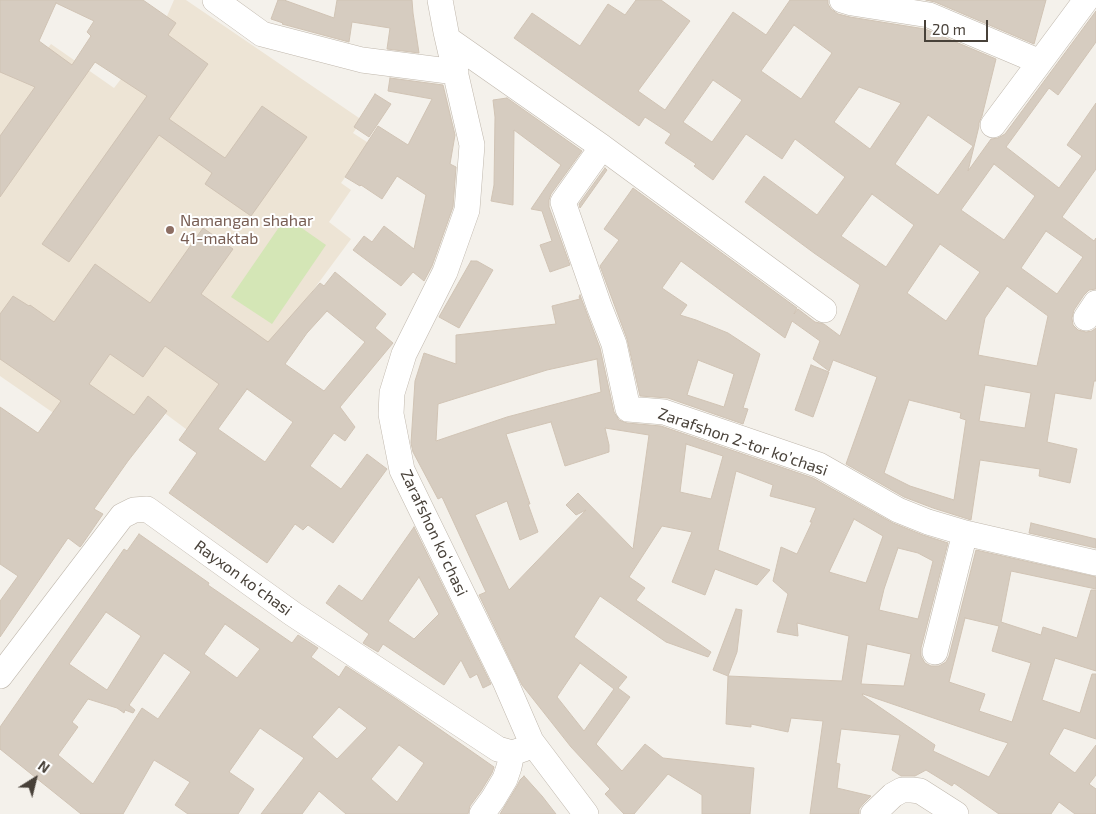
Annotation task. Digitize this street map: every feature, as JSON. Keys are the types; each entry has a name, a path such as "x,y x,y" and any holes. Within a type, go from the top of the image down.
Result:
{"street":[{"path":"214,0 262,34 362,60 456,72"},
{"name":"Zarafshon koʻchasi","path":"440,0 472,145 467,210 445,272 404,354 392,393 391,414 402,470 505,680 522,747 586,814"},
{"path":"842,0 929,15 1040,62"},
{"path":"993,125 1086,0"},
{"path":"449,40 602,146 824,310"},
{"name":"Zarafshon 2-tor koʼchasi","path":"602,146 564,202 599,306 614,344 628,409 664,412 819,465 898,510 928,522 1096,563"},
{"name":"Rayxon koʻchasi","path":"2,668 122,516 134,510 147,509 301,620 498,749 522,747"},
{"path":"935,652 965,532"},
{"path":"482,814 505,779 509,767 522,747"},
{"path":"873,814 893,795 902,790 920,791 956,814"}],"shaded area":[{"name":"Namangan shahar 41-maktab","path":"174,0 186,0 362,120 353,133 370,144 341,183 351,190 329,222 351,239 294,316 190,432 147,400 107,450 0,376 0,68 27,75 51,44 114,88 164,23"}],"green space":[{"path":"286,217 326,245 272,324 231,297"}],"building":[{"path":"0,0 143,0 176,23 168,35 208,64 169,119 225,158 262,106 307,137 251,216 205,184 212,173 159,135 69,262 42,244 147,96 95,62 0,197 0,136 35,87 0,72","holes":["56,3 94,21 87,32 91,36 72,65 39,41"]},
{"path":"278,0 284,0 334,18 337,0 412,0 419,53 387,49 390,28 352,22 349,42 282,24 271,19"},
{"path":"636,0 661,0 690,21 638,91 665,110 733,12 766,35 790,0 828,0 831,9 838,14 925,29 996,59 968,171 991,139 1005,134 1096,11 1096,42 1058,95 1049,88 1006,147 1059,188 1082,156 1067,145 1096,103 1096,169 1062,217 1094,241 1096,238 1096,289 1089,290 1084,295 1074,310 1072,318 1073,325 1078,330 1086,332 1096,328 1096,381 1094,381 1091,399 1055,393 1047,442 1077,449 1070,483 1039,476 1040,469 980,460 971,520 904,497 846,464 877,377 833,360 829,371 813,359 820,341 792,321 785,338 681,261 662,288 687,305 680,315 728,333 760,354 743,408 748,409 743,424 668,398 640,396 627,339 600,266 619,240 604,229 633,188 797,308 794,314 798,309 815,322 824,324 840,336 860,285 745,202 764,176 817,215 845,177 795,139 782,159 746,134 713,180 694,166 696,164 665,143 671,134 645,117 639,126 514,38 532,13 580,46 608,4 625,15","holes":["794,25 832,53 801,99 761,71","713,80 742,100 712,142 683,122","859,87 901,103 870,149 834,122","928,115 973,146 938,195 895,164","994,164 1035,196 1004,240 961,210","872,194 914,225 886,267 841,236","1046,231 1083,257 1057,294 1021,268","940,244 980,272 946,321 907,293","1007,286 1048,316 1037,366 978,355 985,318","698,360 734,374 724,407 687,395","985,385 1031,393 1025,428 979,421","909,400 961,413 960,418 966,420 954,500 910,486 884,473"]},
{"path":"926,0 1046,0 1034,44 935,2"},
{"path":"390,78 443,85 455,135 450,164 456,167 453,207 432,266 424,281 413,272 401,286 353,250 364,236 372,242 384,226 414,249 426,195 397,176 382,199 345,177 378,126 408,145 432,99 388,91"},
{"path":"375,94 391,104 369,137 354,127"},
{"path":"507,98 582,151 551,194 549,200 549,207 570,265 550,272 540,245 552,241 542,211 531,209 561,165 514,130 513,205 491,201 494,185 495,117 493,100"},
{"path":"605,168 607,170 580,208 579,204"},
{"path":"203,228 233,249 201,294 268,342 320,283 324,286 335,272 386,314 375,328 393,343 340,407 355,427 345,441 334,433 310,466 341,489 367,454 387,469 333,543 308,525 303,530 295,524 267,563 169,493 197,453 179,440 219,384 165,346 143,377 110,354 89,384 134,415 148,396 167,411 94,509 103,514 81,546 68,538 0,637 0,601 18,576 0,564 0,407 38,433 61,401 0,359 0,314 13,296 30,305 54,322 95,264 150,303","holes":["327,311 365,342 324,391 285,364 307,333","247,389 293,422 265,462 218,429"]},
{"path":"471,261 477,261 493,270 459,328 439,317"},
{"path":"580,295 600,348 614,412 619,420 627,423 661,426 813,478 893,523 948,543 921,648 921,656 925,663 931,666 939,666 946,662 949,656 976,550 1096,577 1096,589 1011,571 1001,622 1041,635 1043,627 1077,638 1091,590 1096,590 1096,671 1055,658 1042,700 1080,713 1092,674 1096,674 1096,739 1064,728 1049,754 1075,773 1096,745 1096,775 1089,784 1096,789 1096,814 1075,814 1059,802 1051,814 999,814 954,783 952,786 926,770 915,776 901,776 892,770 900,735 841,729 836,763 840,764 837,788 871,796 859,809 859,814 810,814 823,721 791,718 788,732 751,724 751,727 726,724 728,676 842,681 849,636 797,623 798,636 777,632 788,594 773,581 781,547 797,554 812,522 810,522 816,508 770,496 773,485 736,471 718,550 770,570 757,585 715,569 705,595 672,582 692,532 662,526 629,577 645,588 636,600 711,652 708,657 666,642 600,596 574,637 627,677 618,688 630,697 596,744 622,771 645,744 663,758 754,768 750,814 702,814 702,795 668,774 634,814 624,814 605,794 610,789 571,747 522,685 479,595 486,592 442,497 438,499 413,452 411,443 415,381 424,353 456,364 456,335 556,324 552,306 580,299","holes":["597,359 601,392 507,417 436,441 438,404 547,370","551,422 565,466 609,452 605,428 649,435 633,549 578,493 566,505 576,515 586,510 509,590 475,515 507,501 520,540 538,532 528,504 530,504 506,434","686,444 723,456 711,499 680,492","854,519 883,536 866,583 829,572","898,548 918,553 933,561 918,619 879,610","965,618 999,626 992,651 1031,663 1012,722 979,711 985,694 949,682","867,644 911,654 904,686 861,684","580,663 614,689 584,731 557,697","862,695 1008,743 989,777 933,751 935,745"]},
{"path":"811,365 829,372 813,417 795,410"},
{"path":"1031,523 1096,539 1096,548 1029,533"},
{"path":"414,527 491,684 483,688 477,674 470,678 461,660 444,685 383,644 378,652 363,643 369,634 326,603 339,585 362,601","holes":["419,577 439,614 414,639 388,621"]},
{"path":"139,534 209,583 208,585 292,643 298,635 318,648 311,657 339,677 346,666 494,767 481,791 470,806 468,814 346,814 319,791 302,814 261,814 304,758 260,728 229,772 254,789 238,814 188,814 175,805 190,782 154,760 123,814 81,814 0,749 0,727 124,549 127,551","holes":["106,612 141,636 107,690 69,664","225,624 260,649 237,678 204,654","164,653 191,672 158,719 142,708 93,784 58,755 78,727 72,722 88,699 117,708 124,713 125,710 133,713 135,710 129,705","339,707 367,728 337,759 312,737","399,745 424,763 397,802 371,779"]},
{"path":"736,609 742,610 737,652 728,676 713,670"},
{"path":"524,776 542,796 556,814 500,814"}],"place":[{"name":"Namangan shahar 41-maktab","path":"170,230"}]}
